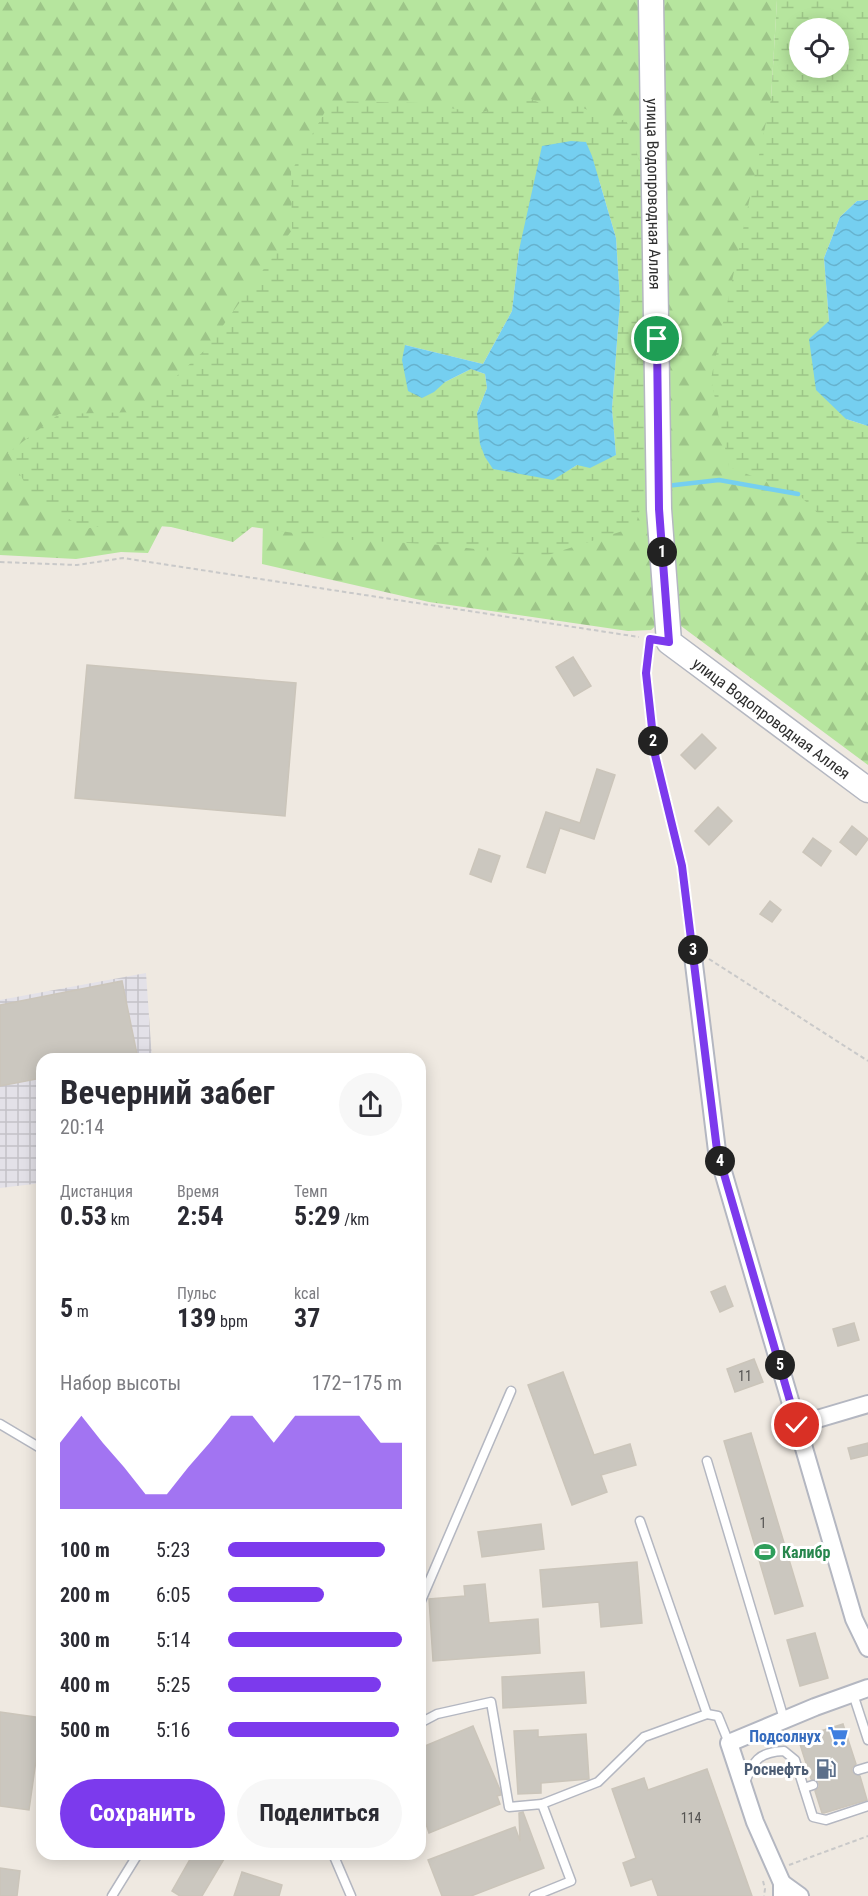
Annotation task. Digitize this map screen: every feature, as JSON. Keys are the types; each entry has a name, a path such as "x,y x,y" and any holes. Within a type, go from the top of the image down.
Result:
{"street":[{"name":"улица Водопроводная Аллея","path":"651,0 657,264 660,641 868,790"},
{"path":"692,948 717,1150 854,1619 868,1648"},
{"path":"797,1425 868,1404"},
{"path":"800,1896 782,1890 754,1822 729,1743 784,1719 860,1691"}],"lane":[{"path":"660,641 646,673 655,755 682,866 692,948"},
{"path":"426,1589 511,1391"},
{"path":"0,1424 36,1445"},
{"path":"707,1461 784,1719"},
{"path":"640,1521 707,1714"},
{"path":"860,1691 868,1740"},
{"path":"426,1719 437,1713 491,1702 509,1807 542,1804 598,1782 644,1737 707,1714 718,1716 729,1743"},
{"path":"743,1788 751,1767 760,1756 784,1751 795,1760 813,1817 826,1820 868,1806"},
{"path":"858,1770 868,1767"},
{"path":"804,1788 813,1785"},
{"path":"534,1896 571,1881 542,1804"},
{"path":"112,1896 134,1860"},
{"path":"336,1860 351,1896"}],"path":[{"path":"0,562 77,565 123,558 660,641"},
{"path":"692,948 868,1061"},
{"path":"787,1860 789,1865 868,1836"},
{"path":"760,1872 765,1889 764,1896"}],"shaded area":[{"path":"146,973 152,1053 36,1053 36,1184 0,1188 0,1000"}],"green space":[{"path":"0,0 777,0 771,99 868,508 868,765 677,623 665,464 667,259 664,62 645,61 645,164 641,171 306,249 148,553 121,552 76,559 0,555"},
{"path":"777,0 868,0 868,200 857,201 840,217 824,258 829,321 846,419 868,426 868,562 798,494 729,467 711,379 771,99"},
{"path":"527,97 546,106 574,104 616,122 626,119 647,185 649,458 646,488 635,527 542,557 442,545 336,539 252,527 233,542 171,527 121,523 84,529 31,494 8,453 59,414 138,412 206,349 292,230 291,172 331,101 420,103 480,113","holes":["592,156 616,238 620,301 612,409 616,455 577,465 553,479 477,413 487,388 485,374 471,369 445,382 405,345 483,364 512,311 519,250"]},
{"path":"651,474 662,620 651,630 628,631 429,602 262,564 263,522"}],"water":[{"path":"571,141 586,142 616,238 620,301 612,409 616,455 590,468 577,465 553,480 493,469 485,457 480,444 477,413 487,388 485,374 471,369 445,382 434,392 422,398 408,391 402,360 405,345 483,364 512,311 519,250 542,146"},
{"path":"868,200 868,426 846,419 816,390 809,339 829,321 824,258 840,217 857,201"}],"building":[{"path":"573,657 591,686 574,696 556,667"},
{"path":"87,665 296,683 285,816 75,798"},
{"path":"702,734 716,748 695,769 681,755"},
{"path":"597,769 615,775 594,839 560,828 545,873 527,867 546,812 580,823"},
{"path":"718,807 732,821 709,845 695,831"},
{"path":"852,826 868,839 856,855 840,842"},
{"path":"813,838 831,851 821,866 803,852"},
{"path":"479,849 500,856 491,882 470,874"},
{"path":"770,901 781,910 772,922 760,914"},
{"path":"122,981 137,1053 36,1053 36,1079 0,1086 0,1005"},
{"path":"725,1286 733,1306 720,1312 711,1292"},
{"path":"854,1323 859,1340 838,1346 833,1329"},
{"path":"754,1359 763,1382 735,1392 727,1369"},
{"path":"563,1372 594,1455 630,1444 636,1465 601,1475 607,1492 572,1505 528,1385"},
{"path":"751,1433 803,1606 775,1614 724,1441"},
{"path":"868,1443 868,1455 851,1459 848,1448"},
{"path":"541,1524 544,1549 482,1557 478,1532"},
{"path":"637,1562 642,1623 601,1627 599,1602 543,1607 540,1570"},
{"path":"485,1584 489,1623 538,1619 540,1653 433,1661 429,1599 465,1596 464,1586"},
{"path":"815,1633 828,1678 800,1686 787,1640"},
{"path":"584,1672 586,1703 503,1708 502,1677"},
{"path":"0,1712 36,1717 36,1760 29,1810 0,1806"},
{"path":"843,1724 856,1764 852,1772 860,1776 867,1800 822,1813 815,1791 819,1787 819,1782 811,1779 798,1738"},
{"path":"473,1726 500,1790 501,1795 497,1796 500,1804 429,1833 426,1824 426,1746"},
{"path":"538,1730 538,1737 586,1734 589,1779 541,1783 541,1793 518,1794 514,1731"},
{"path":"707,1769 752,1896 658,1896 652,1879 631,1886 623,1863 636,1858 612,1789 644,1778 648,1790"},
{"path":"523,1812 544,1868 471,1896 442,1896 428,1860 515,1827 520,1841 519,1813"},
{"path":"190,1860 223,1860 202,1896 180,1896 172,1891"},
{"path":"0,1868 20,1871 17,1896 0,1896"},
{"path":"242,1872 282,1885 279,1896 234,1896"}],"waterway":[{"path":"666,486 719,480 798,494"}],"place":[{"name":"Калибр","path":"765,1552"},
{"name":"Подсолнух","path":"838,1736"},
{"name":"Роснефть","path":"826,1769"}],"route":[{"path":"657,339 659,509 669,642 650,639 648,650 646,673 655,755 682,866 717,1150 797,1425"}]}
